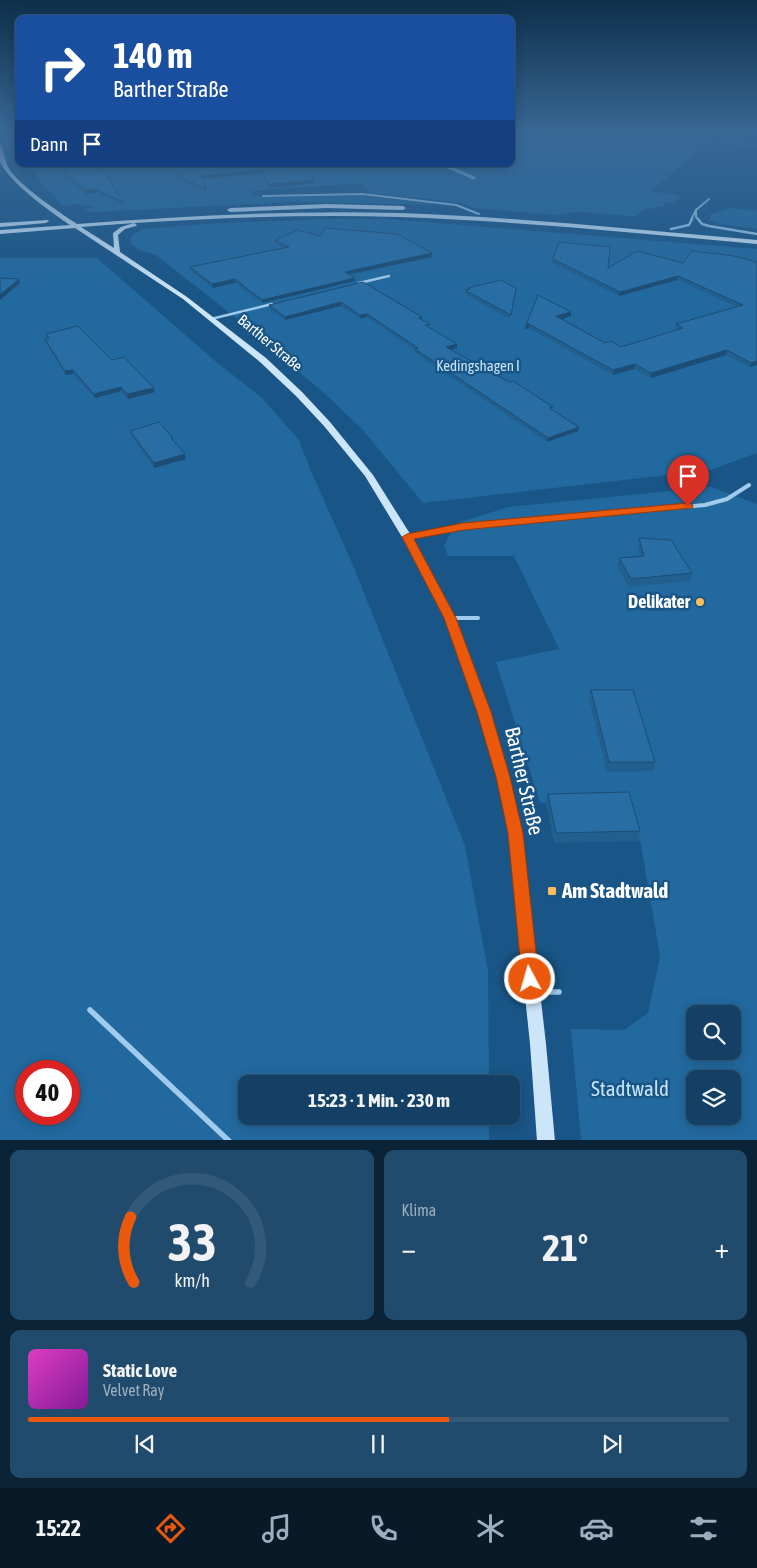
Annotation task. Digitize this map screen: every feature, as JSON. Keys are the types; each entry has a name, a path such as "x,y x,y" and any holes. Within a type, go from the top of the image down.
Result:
{"main road":[{"name":"Barther Straße","path":"25,186 67,220 170,288 263,360 327,424 369,475 407,537 450,618 484,712 503,777 515,833 538,1044 546,1140"},
{"path":"0,225 300,206 363,207 479,214 757,235"},
{"path":"0,232 185,218 296,214 396,215 757,242"},
{"path":"117,252 115,234 123,228 185,218"}],"lane":[{"path":"263,196 362,194 456,205 479,214"},
{"path":"671,229 687,227 696,210 709,199"},
{"path":"696,210 696,217 702,224 757,235"},
{"path":"352,285 389,276"},
{"path":"211,319 278,303"},
{"path":"407,537 463,526 705,505 727,498 749,485"},
{"path":"450,618 478,618"},
{"path":"532,992 559,992"},
{"path":"90,1010 229,1140"}],"green space":[{"path":"44,186 317,186 252,191 254,195 267,197 352,195 443,205 292,202 95,212 82,210 94,207 92,206 75,204 63,206"},
{"path":"364,186 656,186 650,191 681,196 675,202 664,203 664,206 644,210 636,216 585,212 558,215 474,208 463,203 371,193"},
{"path":"731,208 757,211 757,229 720,224 709,220 711,214"},
{"name":"Kedingshagen I","path":"324,219 386,219 757,249 757,453 711,470 423,503 362,429 324,393 231,314 156,255 140,250 132,245 130,239 134,234 143,229 204,224"},
{"path":"0,258 97,258 214,360 262,398 299,440 352,563 465,846 488,971 489,1075 238,1075 238,1125 489,1125 489,1140 0,1140"},
{"name":"Stadtwald","path":"711,487 757,504 757,1140 581,1140 571,1029 624,1030 648,1013 660,956 641,845 627,800 540,803 496,662 559,649 514,556 448,556 444,546 455,524 508,507"}],"building":[{"path":"81,186 113,186 123,202 95,189 86,190"},
{"path":"325,228 397,234 432,253 345,272 355,278 262,300 235,279 212,284 190,267 289,247 275,240 298,230 320,236"},
{"path":"559,242 610,247 608,268 637,251 683,263 692,251 734,256 757,262 757,361 751,363 727,350 651,373 635,364 613,370 529,324 526,325 538,295 571,312 556,316 605,343 611,341 621,347 683,328 676,324 743,305 678,276 620,292 553,259"},
{"path":"0,278 19,279 0,295"},
{"path":"501,280 516,288 511,315 465,290 470,289 468,288"},
{"path":"363,282 422,317 419,318 430,324 425,325 457,344 446,347 509,382 513,381 553,407 549,408 579,427 548,438 415,349 418,348 367,314 360,315 341,302 285,317 269,305"},
{"path":"78,326 112,360 124,357 154,388 127,394 121,387 94,394 73,370 65,371 45,339 49,338 46,334"},
{"path":"159,422 185,454 154,463 130,431"},
{"path":"639,538 671,540 692,573 631,579 619,558 644,556"},
{"path":"591,690 633,690 655,762 609,762"},
{"path":"629,792 640,831 556,833 548,794"}],"place":[{"name":"Delikater","path":"700,602"},
{"name":"Am Stadtwald","path":"552,891"}],"route":[{"path":"530,979 515,833 503,777 484,712 450,618 407,537 463,526 688,506"}]}
